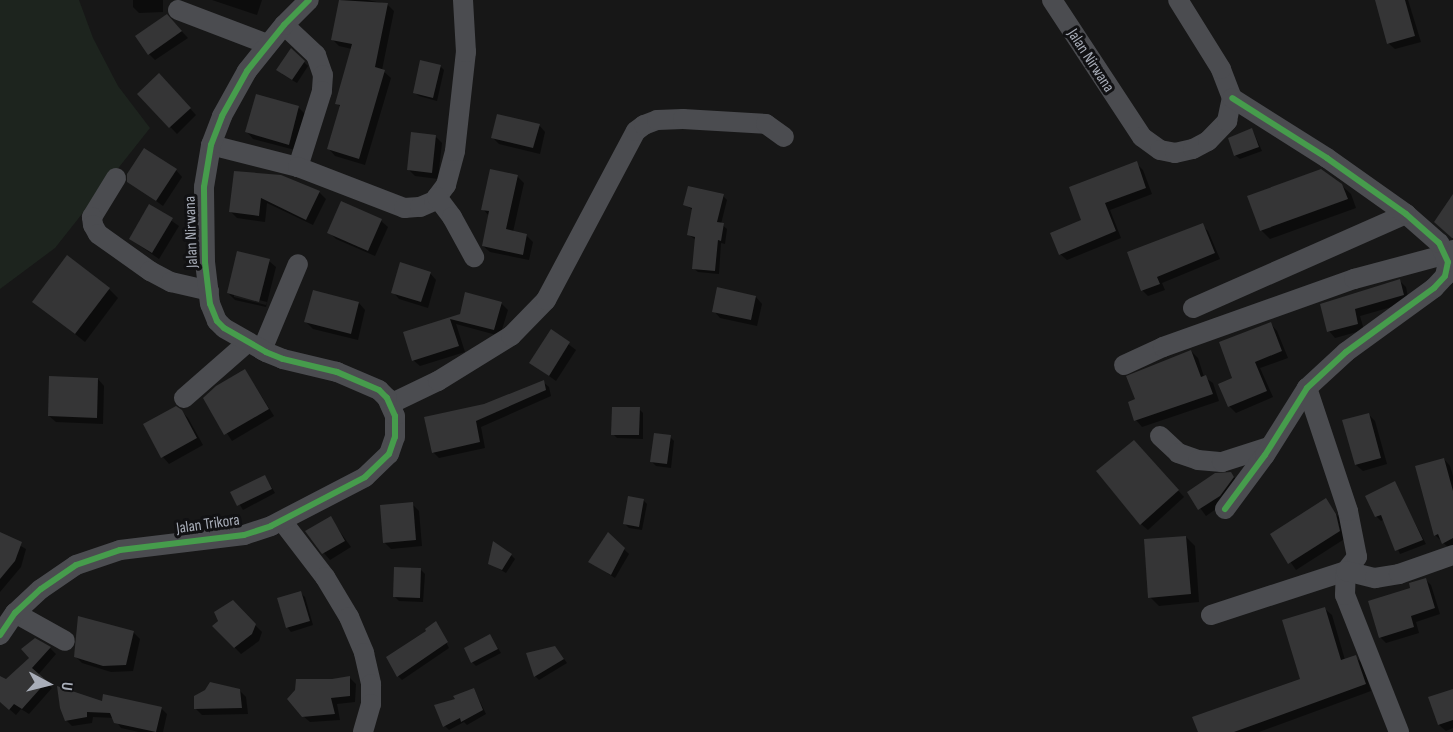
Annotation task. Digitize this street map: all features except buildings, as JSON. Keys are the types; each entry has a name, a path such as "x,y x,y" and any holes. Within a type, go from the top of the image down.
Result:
{"street":[{"name":"Jalan Nirwana","path":"309,0 267,44 235,89 211,145 204,187 205,262 210,304 217,321 255,346 283,359 337,372 369,384 379,390 393,410"},
{"path":"211,145 298,167 404,208 420,207 436,197 446,185 452,163 463,93 466,52 464,0"},
{"name":"Jalan Nirwana","path":"1052,0 1129,121 1142,137 1160,150 1185,152 1208,141 1227,121 1232,98"},
{"path":"1178,0 1221,69 1232,98 1327,158 1406,214 1450,252"},
{"path":"178,10 267,44"},
{"path":"284,25 315,55 323,75 322,91 298,167"},
{"path":"393,410 511,336 546,300 636,131 644,125 657,120 683,119 766,124 784,137"},
{"path":"116,178 92,217 98,234 150,271 171,282 209,291"},
{"path":"436,197 452,217 474,257"},
{"path":"1193,308 1406,214"},
{"path":"1124,365 1163,347 1353,279 1450,252"},
{"path":"1225,509 1307,388 1346,352 1434,288 1445,276 1450,252"},
{"path":"184,398 255,346 298,264"},
{"path":"1307,388 1355,538 1357,556 1346,571 1345,595 1399,732"},
{"name":"Jalan Trikora","path":"0,635 15,613 60,574 100,556 120,550 244,535 282,521 365,477 389,454 395,437 393,410"},
{"path":"1160,436 1178,453 1198,460 1222,462 1269,447"},
{"path":"282,521 325,577 349,617 364,653 371,684 371,704 363,732"},
{"path":"1210,615 1346,571 1375,578 1453,555"},
{"path":"15,613 65,641"}],"shaded area":[{"path":"0,0 79,0 93,38 118,86 150,128 55,248 0,289"}],"cycle path":[{"path":"0,635 15,613 41,589 76,565 120,550 244,535 271,526 365,477 389,454 395,437 395,416 387,398 379,390 337,372 283,359 266,352 224,328 217,321 210,304 205,262 204,187 211,145 222,116 247,71 284,25 309,0"},
{"path":"1225,509 1265,455 1307,388 1346,352 1434,288 1445,276 1448,262 1439,243 1406,214 1327,158 1232,98"}]}
